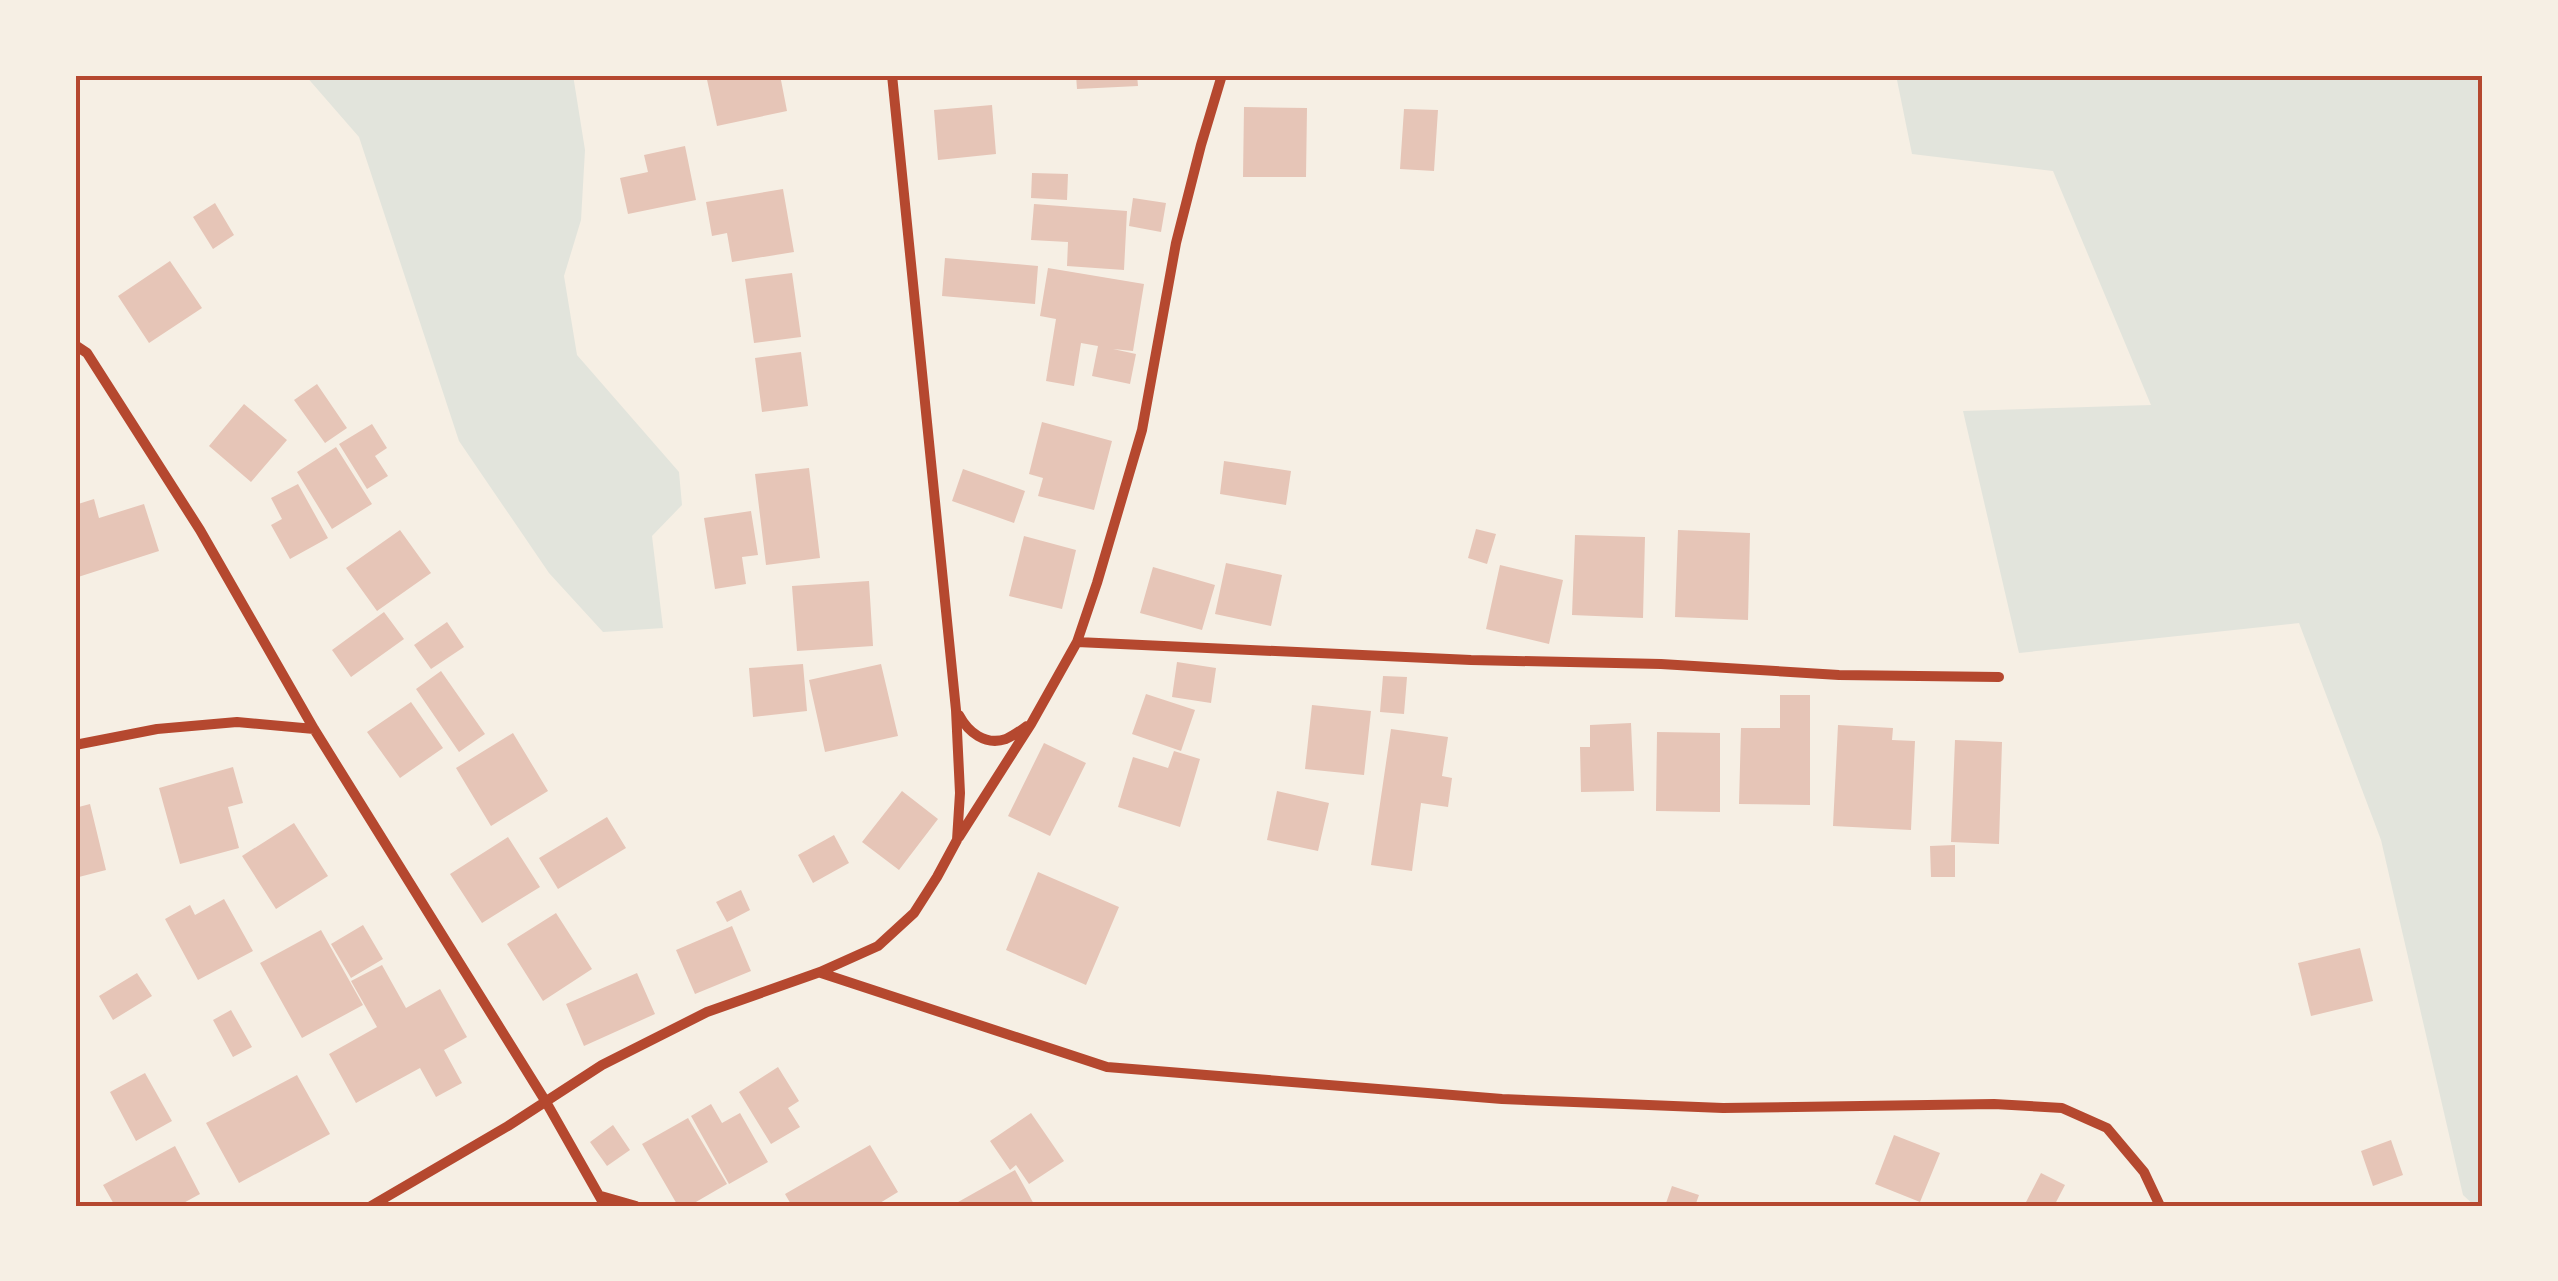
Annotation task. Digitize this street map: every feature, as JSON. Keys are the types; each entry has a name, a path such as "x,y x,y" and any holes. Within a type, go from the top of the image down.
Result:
{"street":[{"path":"892,75 956,710 960,793 957,840"},
{"path":"371,1206 602,1065 707,1012 820,972 878,946 914,913 1077,642 1142,430 1176,243 1222,75"},
{"path":"75,345 87,353 200,530 314,730 546,1102 603,1201 636,1206"},
{"path":"1077,642 1471,660 1662,664 1839,675 1999,677"},
{"path":"956,710 967,729 981,738 1004,740 1031,724"},
{"path":"75,746 157,729 237,722 314,730"},
{"path":"820,972 1107,1067 1502,1099 1723,1108 1994,1104 2062,1108 2108,1128 2144,1172 2160,1206"}],"shaded area":[{"path":"305,75 573,75 585,150 581,220 564,276 577,355 679,472 682,505 652,536 663,628 603,632 549,573 459,441 359,137"},
{"path":"1896,75 2483,75 2483,1206 2475,1206 2463,1195 2381,840 2299,623 2019,653 1963,411 2151,405 2053,171 1912,154"}],"building":[{"path":"706,75 780,75 787,111 717,126"},
{"path":"1076,75 1137,75 1138,86 1077,89"},
{"path":"992,105 996,154 938,160 934,110"},
{"path":"1244,107 1307,108 1306,177 1243,177"},
{"path":"1404,109 1438,110 1434,171 1400,169"},
{"path":"685,146 696,200 628,214 620,178 648,172 644,155"},
{"path":"1032,173 1068,174 1067,200 1031,198"},
{"path":"783,189 794,252 732,262 727,233 712,236 706,202"},
{"path":"1133,198 1166,203 1161,232 1129,226"},
{"path":"215,203 234,235 213,249 193,217"},
{"path":"1034,204 1127,211 1124,270 1067,266 1068,242 1031,240"},
{"path":"945,258 1038,266 1035,304 942,296"},
{"path":"170,261 202,308 149,343 118,296"},
{"path":"1048,268 1144,284 1133,351 1113,349 1136,354 1130,384 1092,376 1098,346 1081,343 1074,386 1046,381 1056,319 1040,316"},
{"path":"792,273 801,337 754,343 745,279"},
{"path":"801,352 808,406 762,412 755,358"},
{"path":"317,384 347,428 325,443 294,400"},
{"path":"244,404 287,440 251,482 209,446"},
{"path":"1042,422 1112,441 1094,510 1038,496 1043,478 1029,474"},
{"path":"372,424 387,448 375,456 388,476 367,489 339,444"},
{"path":"336,447 372,504 332,529 297,472"},
{"path":"1224,461 1291,471 1286,505 1220,494"},
{"path":"809,468 820,558 766,565 755,474"},
{"path":"963,469 1025,491 1014,523 952,501"},
{"path":"298,484 328,538 290,559 271,525 282,519 271,498"},
{"path":"94,499 99,518 144,504 159,551 75,578 75,505"},
{"path":"751,511 758,555 742,557 746,584 715,589 704,518"},
{"path":"1476,529 1496,534 1487,564 1468,558"},
{"path":"400,530 431,573 377,611 346,568"},
{"path":"1678,530 1750,533 1748,620 1675,617"},
{"path":"1575,535 1645,537 1643,618 1572,615"},
{"path":"1024,536 1076,550 1062,609 1009,596"},
{"path":"1226,563 1282,575 1271,626 1215,614"},
{"path":"1500,565 1563,580 1549,644 1486,629"},
{"path":"1153,567 1215,585 1202,630 1140,613"},
{"path":"869,581 873,646 797,651 792,586"},
{"path":"384,612 404,639 351,677 332,650"},
{"path":"447,622 464,647 431,669 414,645"},
{"path":"1177,662 1216,668 1211,703 1172,697"},
{"path":"803,664 807,711 753,717 749,668"},
{"path":"881,664 898,736 825,752 809,680"},
{"path":"441,671 485,734 459,752 416,689"},
{"path":"1383,676 1407,677 1404,714 1380,712"},
{"path":"1146,694 1195,710 1181,751 1132,734"},
{"path":"1780,695 1810,695 1810,805 1739,804 1741,728 1780,728"},
{"path":"411,702 443,748 400,778 367,732"},
{"path":"1312,705 1371,711 1364,775 1305,769"},
{"path":"1631,723 1634,791 1581,792 1580,747 1590,747 1590,725"},
{"path":"1838,725 1893,728 1892,740 1915,741 1911,830 1833,826"},
{"path":"1391,729 1448,737 1442,776 1452,778 1448,807 1421,803 1412,871 1371,865"},
{"path":"1657,732 1720,733 1720,812 1656,811"},
{"path":"513,733 548,791 491,826 456,768"},
{"path":"1955,740 2002,742 1999,844 1951,842"},
{"path":"1044,743 1086,763 1050,836 1008,816"},
{"path":"1174,751 1200,759 1180,827 1118,807 1133,757 1168,768"},
{"path":"233,767 243,803 228,807 239,848 180,864 159,788"},
{"path":"902,791 938,819 899,870 862,842"},
{"path":"1277,791 1329,803 1318,851 1267,840"},
{"path":"90,804 106,870 75,878 75,808"},
{"path":"607,817 626,848 558,889 539,858"},
{"path":"294,823 328,876 276,909 242,856"},
{"path":"834,835 849,863 813,883 798,855"},
{"path":"508,837 540,887 482,923 450,874"},
{"path":"1955,845 1955,877 1931,877 1930,846"},
{"path":"1038,872 1119,907 1086,985 1006,950"},
{"path":"741,890 750,910 727,922 716,902"},
{"path":"224,899 253,951 198,980 165,919 190,905 195,915"},
{"path":"556,913 592,969 543,1001 507,944"},
{"path":"363,925 383,959 351,978 331,944"},
{"path":"732,926 751,971 695,994 676,950"},
{"path":"321,930 363,1005 302,1038 260,963"},
{"path":"2360,948 2373,1001 2311,1016 2298,963"},
{"path":"382,965 406,1008 440,989 467,1037 444,1050 462,1083 436,1097 420,1068 356,1103 329,1054 377,1027 351,981"},
{"path":"137,973 152,996 113,1020 99,996"},
{"path":"637,973 655,1014 584,1046 566,1004"},
{"path":"231,1010 252,1047 233,1057 213,1020"},
{"path":"778,1067 799,1101 788,1108 800,1127 771,1144 739,1092"},
{"path":"145,1073 172,1121 136,1141 110,1092"},
{"path":"297,1075 330,1134 239,1183 206,1123"},
{"path":"711,1104 722,1123 740,1113 768,1162 729,1184 691,1116"},
{"path":"1031,1113 1064,1161 1029,1184 1016,1165 1010,1170 990,1141"},
{"path":"688,1118 727,1184 689,1206 678,1206 642,1144"},
{"path":"613,1125 630,1150 607,1166 590,1142"},
{"path":"1894,1135 1940,1153 1920,1202 1875,1184"},
{"path":"2391,1140 2403,1175 2373,1186 2361,1151"},
{"path":"870,1145 898,1192 875,1206 792,1206 785,1194"},
{"path":"175,1146 200,1194 178,1206 115,1206 103,1185"},
{"path":"1015,1170 1035,1206 951,1206"},
{"path":"2041,1173 2065,1185 2054,1206 2024,1206"},
{"path":"1672,1186 1699,1195 1695,1206 1665,1206"}]}
